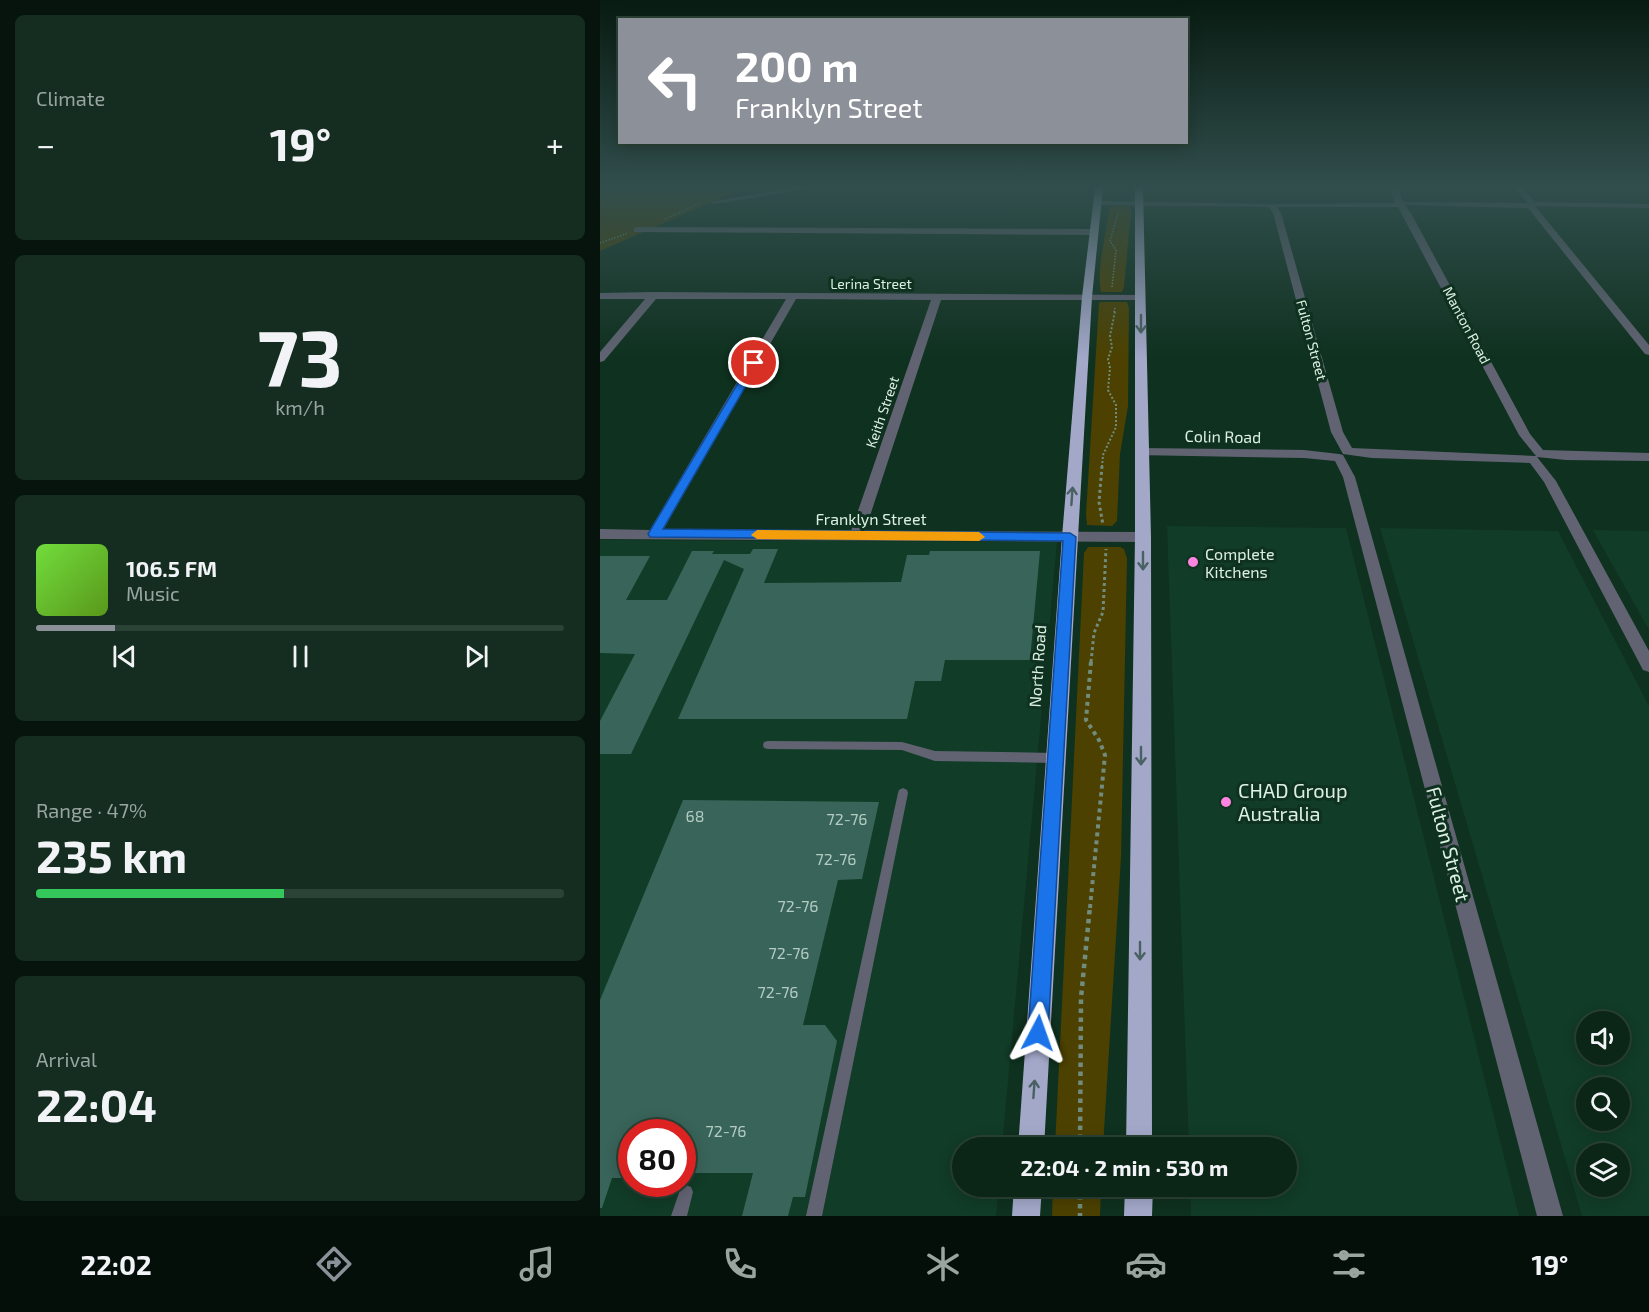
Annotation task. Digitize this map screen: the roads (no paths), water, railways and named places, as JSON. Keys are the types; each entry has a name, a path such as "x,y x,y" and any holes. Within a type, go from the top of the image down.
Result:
{"highway":[{"name":"North Road","path":"1032,1137 1070,537 1093,245"},
{"path":"1139,1137 1143,537 1140,245"},
{"path":"1026,1216 1027,1197"},
{"path":"1138,1197 1138,1216"}],"street":[{"name":"Fulton Street","path":"1286,245 1550,1214"},
{"name":"Manton Road","path":"1424,245 1649,666"},
{"path":"1563,245 1649,352"},
{"path":"600,359 654,295"},
{"name":"Lerina Street","path":"600,296 1141,297"},
{"path":"654,534 793,296"},
{"name":"Keith Street","path":"856,536 937,297"},
{"name":"Colin Road","path":"1141,452 1304,454 1344,457 1380,455 1649,457"},
{"name":"Franklyn Street","path":"600,534 1143,537"}],"lane":[{"path":"768,745 902,746 935,756 1056,758"},
{"path":"814,1216 903,793"},
{"path":"679,1216 685,1197"}],"place":[{"name":"Complete Kitchens","path":"1193,562"},
{"name":"CHAD Group Australia","path":"1226,802"}]}
